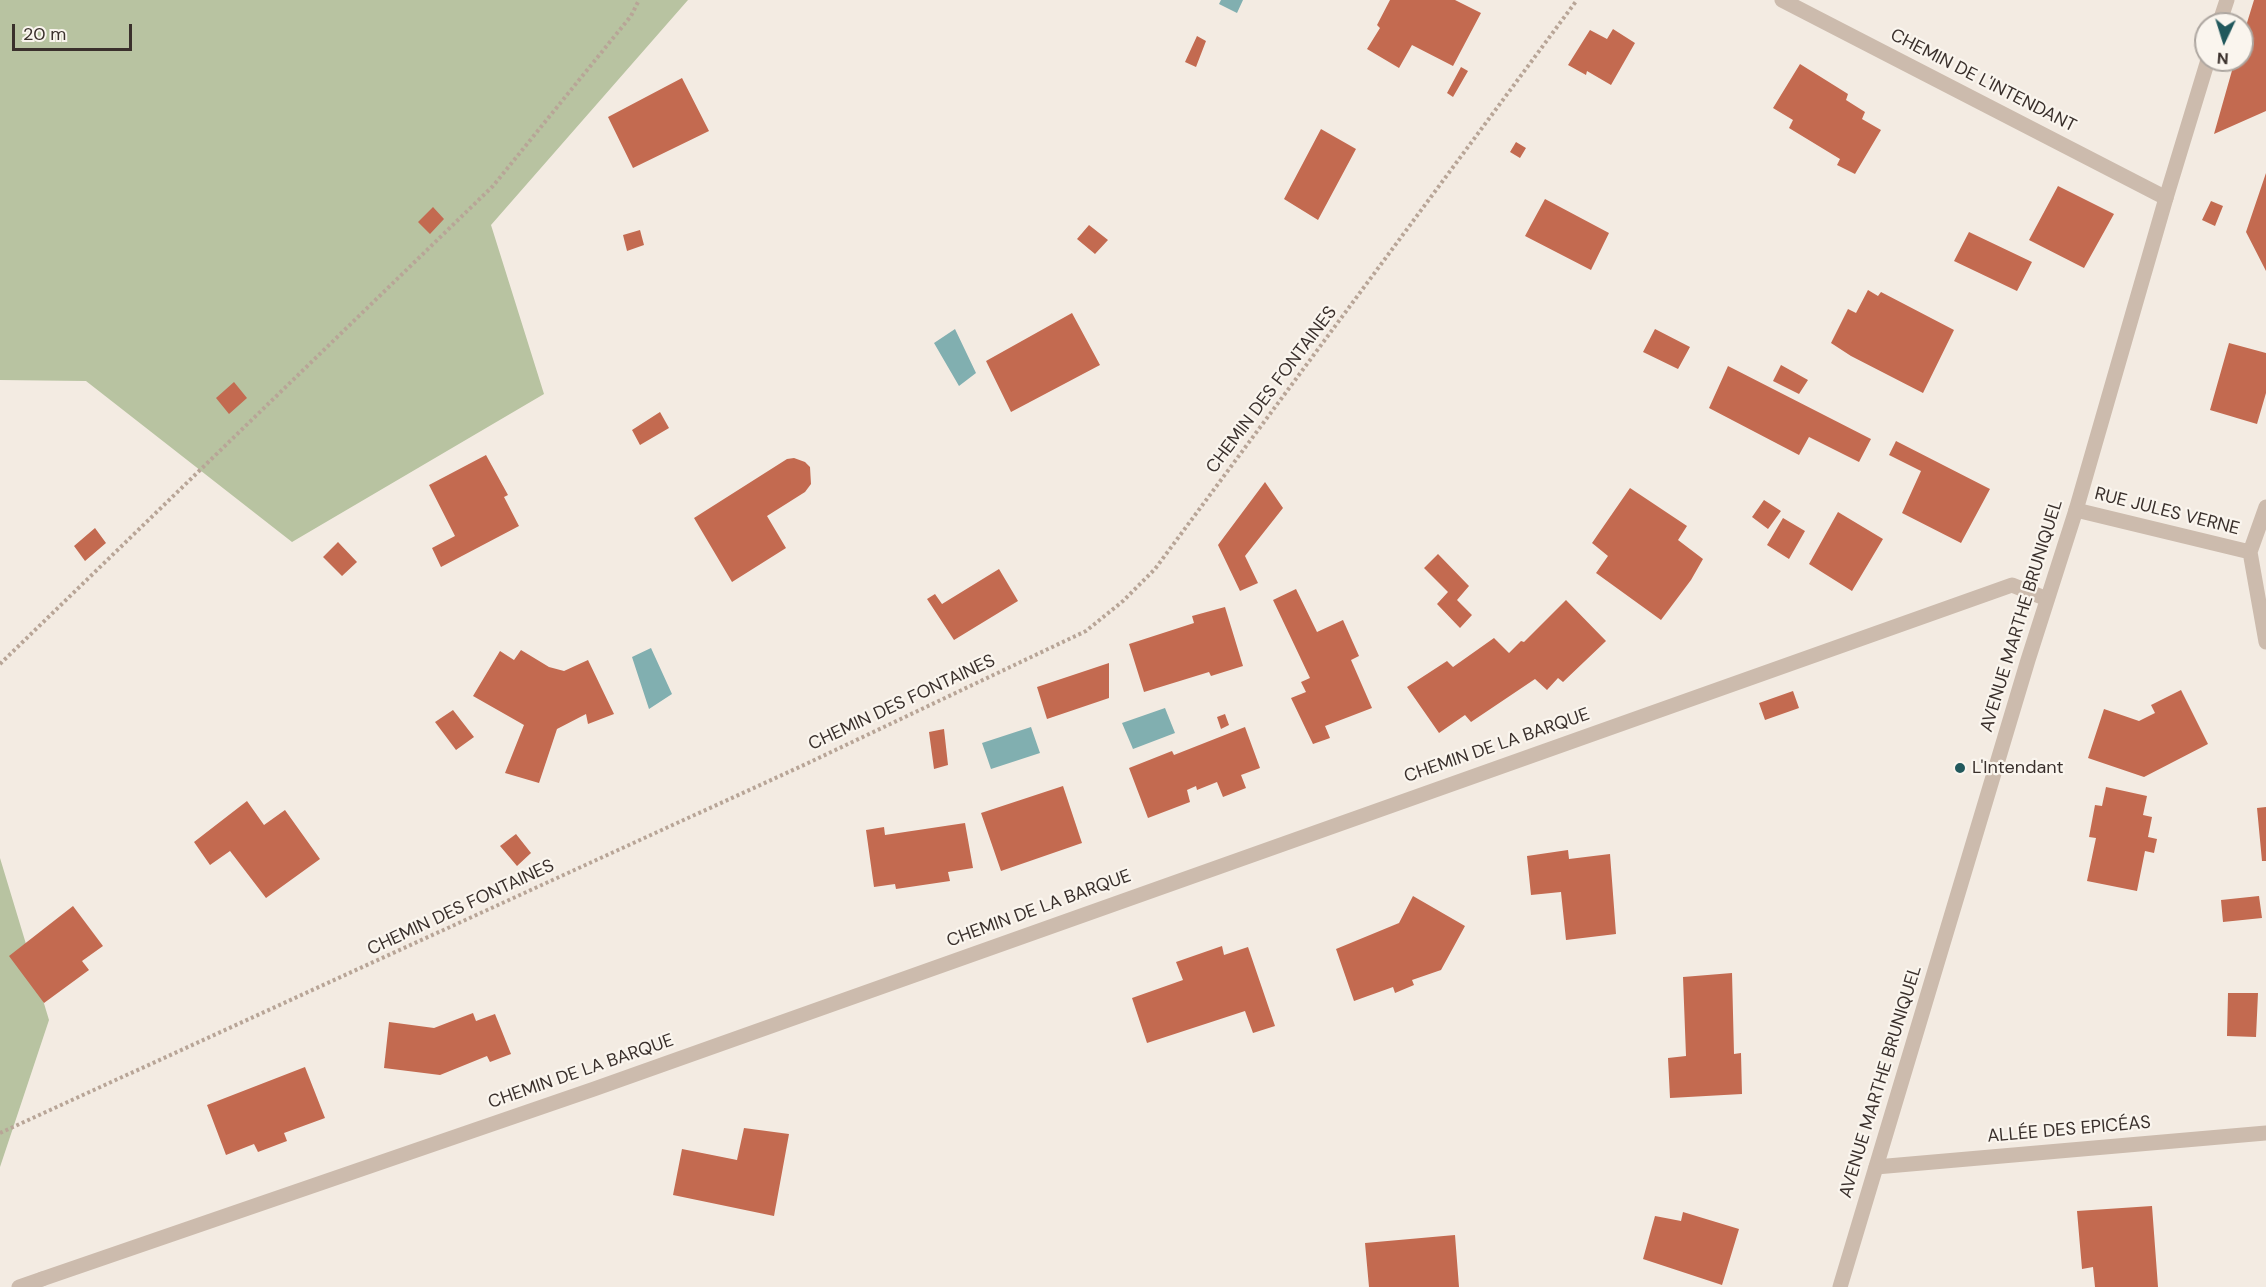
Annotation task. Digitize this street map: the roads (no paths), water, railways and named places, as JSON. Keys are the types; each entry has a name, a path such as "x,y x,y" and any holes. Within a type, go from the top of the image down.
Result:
{"street":[{"name":"CHEMIN DE L'INTENDANT","path":"1782,0 2166,198"},
{"name":"AVENUE MARTHE BRUNIQUEL","path":"1839,1287 2076,510 2204,72"},
{"name":"RUE JULES VERNE","path":"2266,507 2250,552 2266,642"},
{"name":"RUE JULES VERNE","path":"2076,510 2250,552"},
{"name":"CHEMIN DE LA BARQUE","path":"19,1287 605,1085 2012,585 2047,599"},
{"name":"ALLÉE DES EPICÉAS","path":"1876,1167 2266,1133"}],"water":[{"path":"1221,0 1243,0 1237,13 1219,4"},
{"path":"955,329 976,373 959,386 934,343"},
{"path":"651,648 672,694 649,709 632,657"},
{"path":"1165,708 1175,733 1133,749 1122,723"},
{"path":"1031,727 1040,753 991,769 982,743"}],"place":[{"name":"L'Intendant","path":"1960,768"}]}
